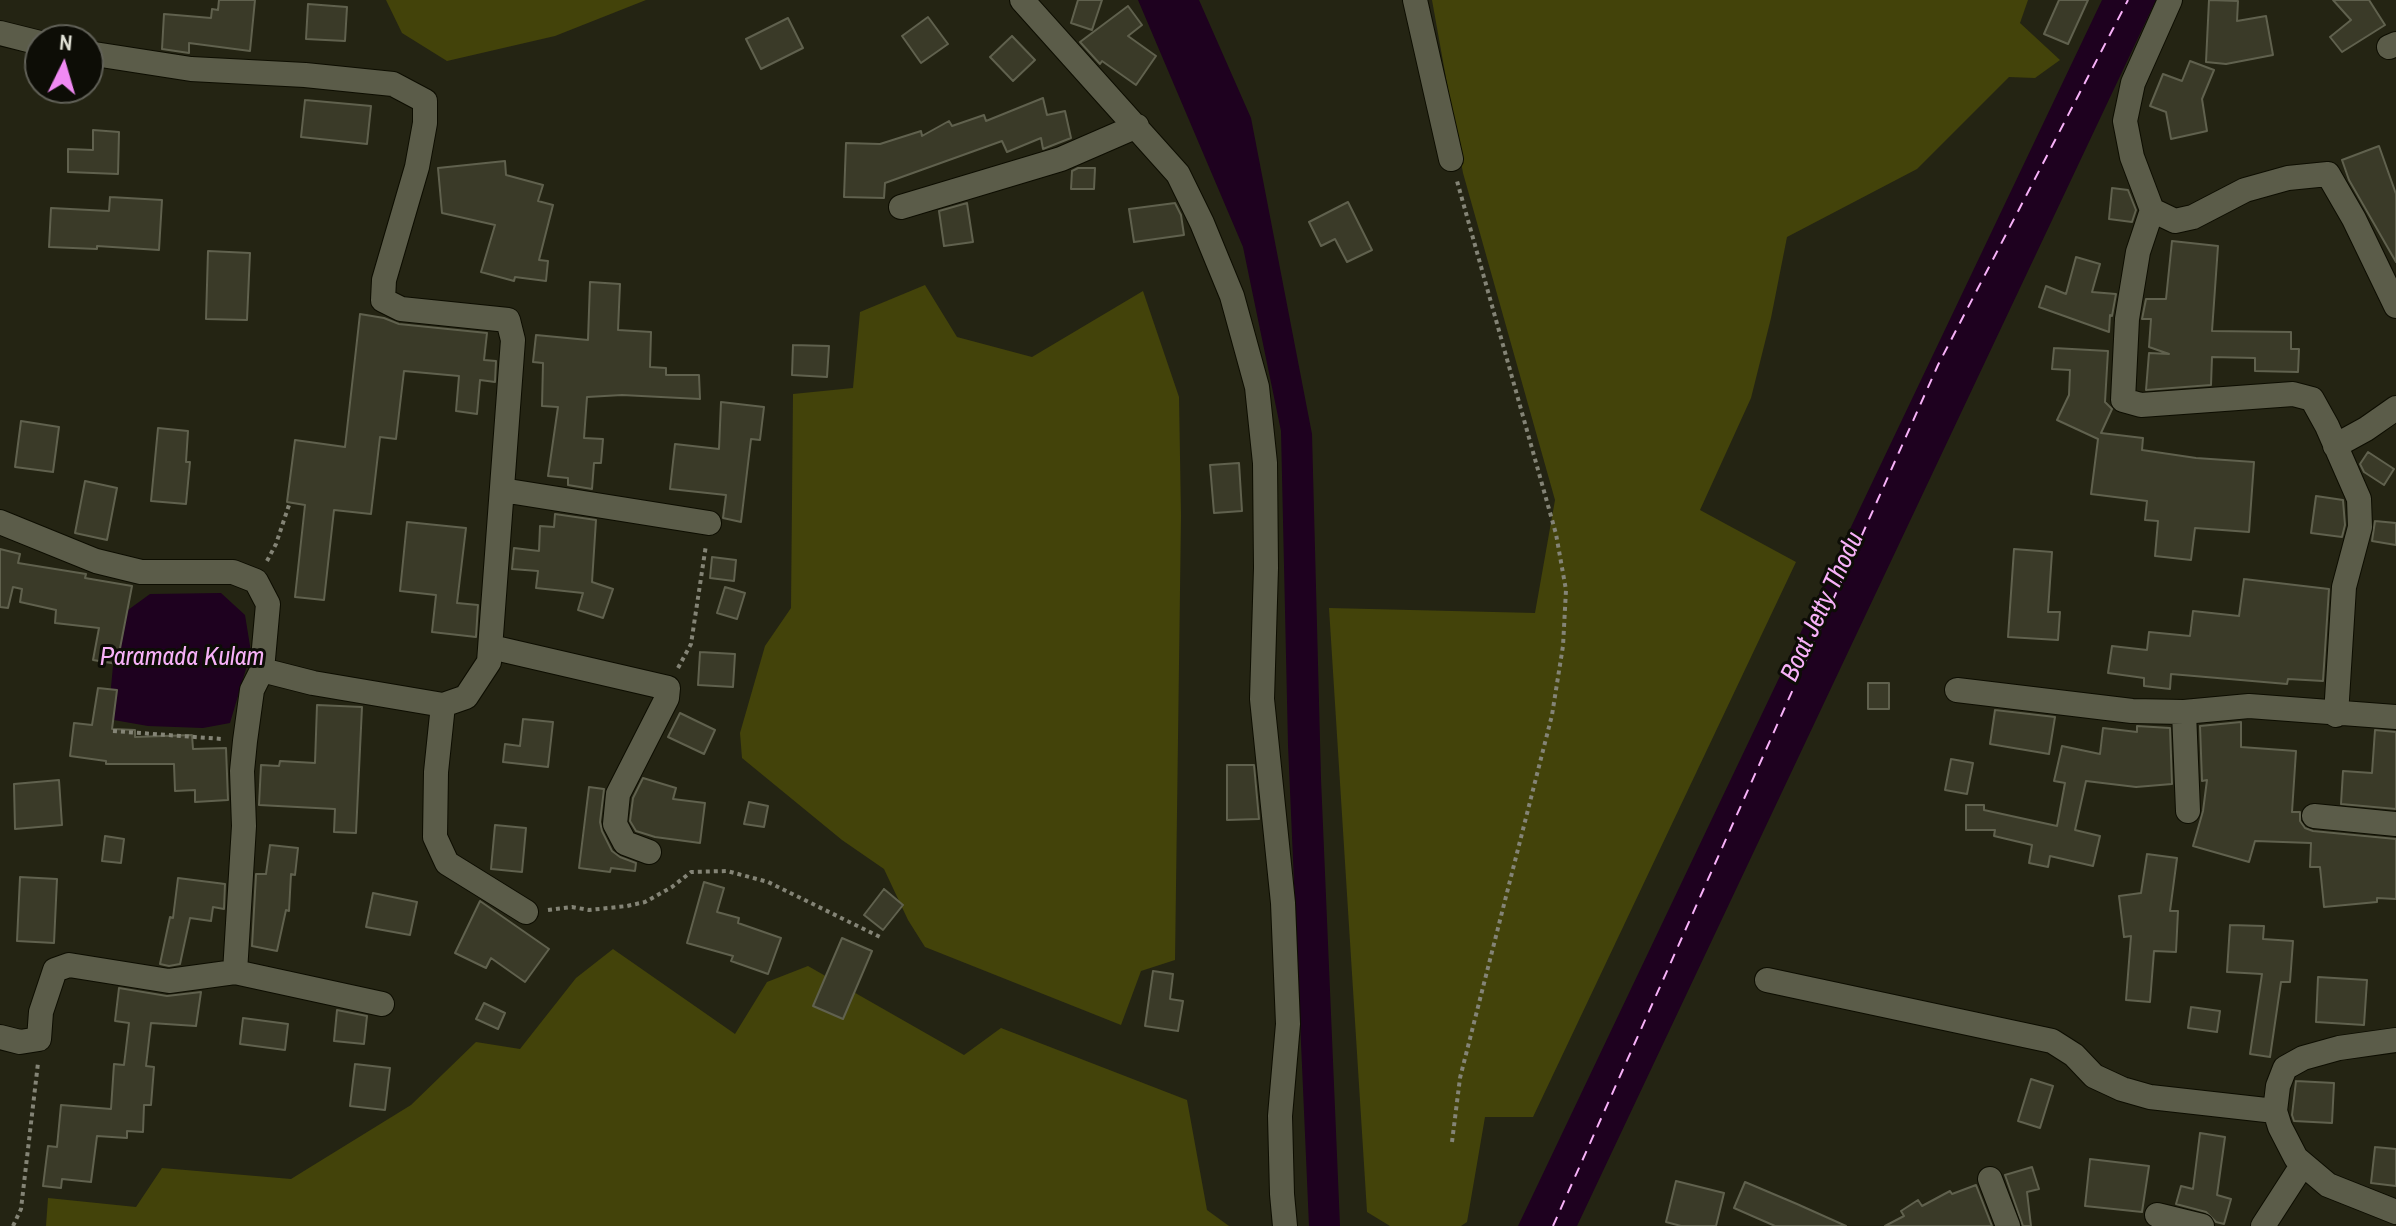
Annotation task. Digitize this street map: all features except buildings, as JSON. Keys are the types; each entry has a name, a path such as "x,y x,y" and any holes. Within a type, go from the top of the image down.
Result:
{"street":[{"path":"1022,0 1178,174 1232,296 1257,387 1265,493 1262,699 1282,888 1288,1024 1280,1116 1285,1226"},
{"path":"1415,0 1451,159"},
{"path":"2170,0 2133,83 2125,121 2132,157 2152,210 2138,252 2127,319 2123,400 2141,405 2293,394 2312,399 2359,499 2360,527 2344,587 2336,715"},
{"path":"0,33 24,39"},
{"path":"104,55 191,69 305,75 393,84 425,101 425,123 417,167 384,280 383,300 401,309 508,320 513,340 491,647 489,662 466,697 443,705 313,683 262,670"},
{"path":"901,207 1061,159 1137,126"},
{"path":"2152,210 2175,221 2193,217 2245,190 2288,178 2328,174 2354,219 2396,306"},
{"path":"2335,446 2396,408"},
{"path":"502,490 709,523"},
{"path":"0,522 96,561 141,572 233,572 256,581 268,604 262,670 252,690 242,771 244,826 235,972"},
{"path":"491,647 668,688 667,698 618,794 615,824 625,843 649,852"},
{"path":"1957,690 2073,705 2184,712 2249,706 2336,715 2396,717"},
{"path":"443,705 436,772 435,837 447,863 526,912"},
{"path":"2184,712 2188,811"},
{"path":"2314,816 2396,824"},
{"path":"0,1037 20,1042 39,1039 41,1012 55,970 69,965 169,981 235,972 382,1004"},
{"path":"1767,980 2052,1041 2074,1055 2094,1076 2150,1097 2275,1111"},
{"path":"2396,1040 2339,1048 2303,1058 2285,1068 2278,1086 2275,1111 2296,1158 2328,1185 2396,1212"},
{"path":"2263,1226 2303,1164"},
{"path":"1990,1179 2008,1226"},
{"path":"2157,1215 2202,1226"}],"path":[{"path":"1451,159 1556,534 1566,590 1563,646 1552,715 1460,1078 1452,1142"},
{"path":"256,581 276,544 289,505"},
{"path":"668,688 691,644 709,523"},
{"path":"113,731 245,741"},
{"path":"526,912 572,907 589,910 645,902 691,872 727,871 768,882 882,938"},
{"path":"13,1226 21,1209 36,1091 39,1039"}],"shaded area":[{"path":"386,0 646,0 555,36 447,61 402,33"},
{"path":"1432,0 2028,0 2020,23 2060,60 2035,78 2009,77 1917,169 1787,237 1751,398 1700,510 1796,562 1533,1117 1485,1117 1467,1222 1461,1226 1390,1226 1367,1212 1329,608 1535,613 1555,500 1463,173"},
{"path":"925,285 957,337 1032,357 1143,291 1179,397 1181,516 1175,960 1141,971 1121,1025 925,947 908,920 884,869 842,840 742,758 740,733 765,646 791,608 793,394 853,388 860,312"},
{"path":"613,949 735,1034 767,982 808,966 964,1055 1001,1028 1187,1100 1207,1210 1229,1226 46,1226 48,1198 136,1207 162,1168 291,1179 411,1105 476,1042 520,1049 576,978"}],"water":[{"path":"1138,0 1199,0 1251,118 1312,434 1321,779 1340,1226 1309,1226 1288,745 1281,431 1243,247"},
{"name":"Boat Jetty Thodu","path":"2102,0 2156,0 1577,1226 1518,1226"},
{"name":"Paramada Kulam","path":"221,593 245,615 251,652 230,723 203,728 148,726 108,719 113,666 128,610 150,594"}],"ferry route":[{"path":"1553,1226 1938,365 2128,0"}]}
